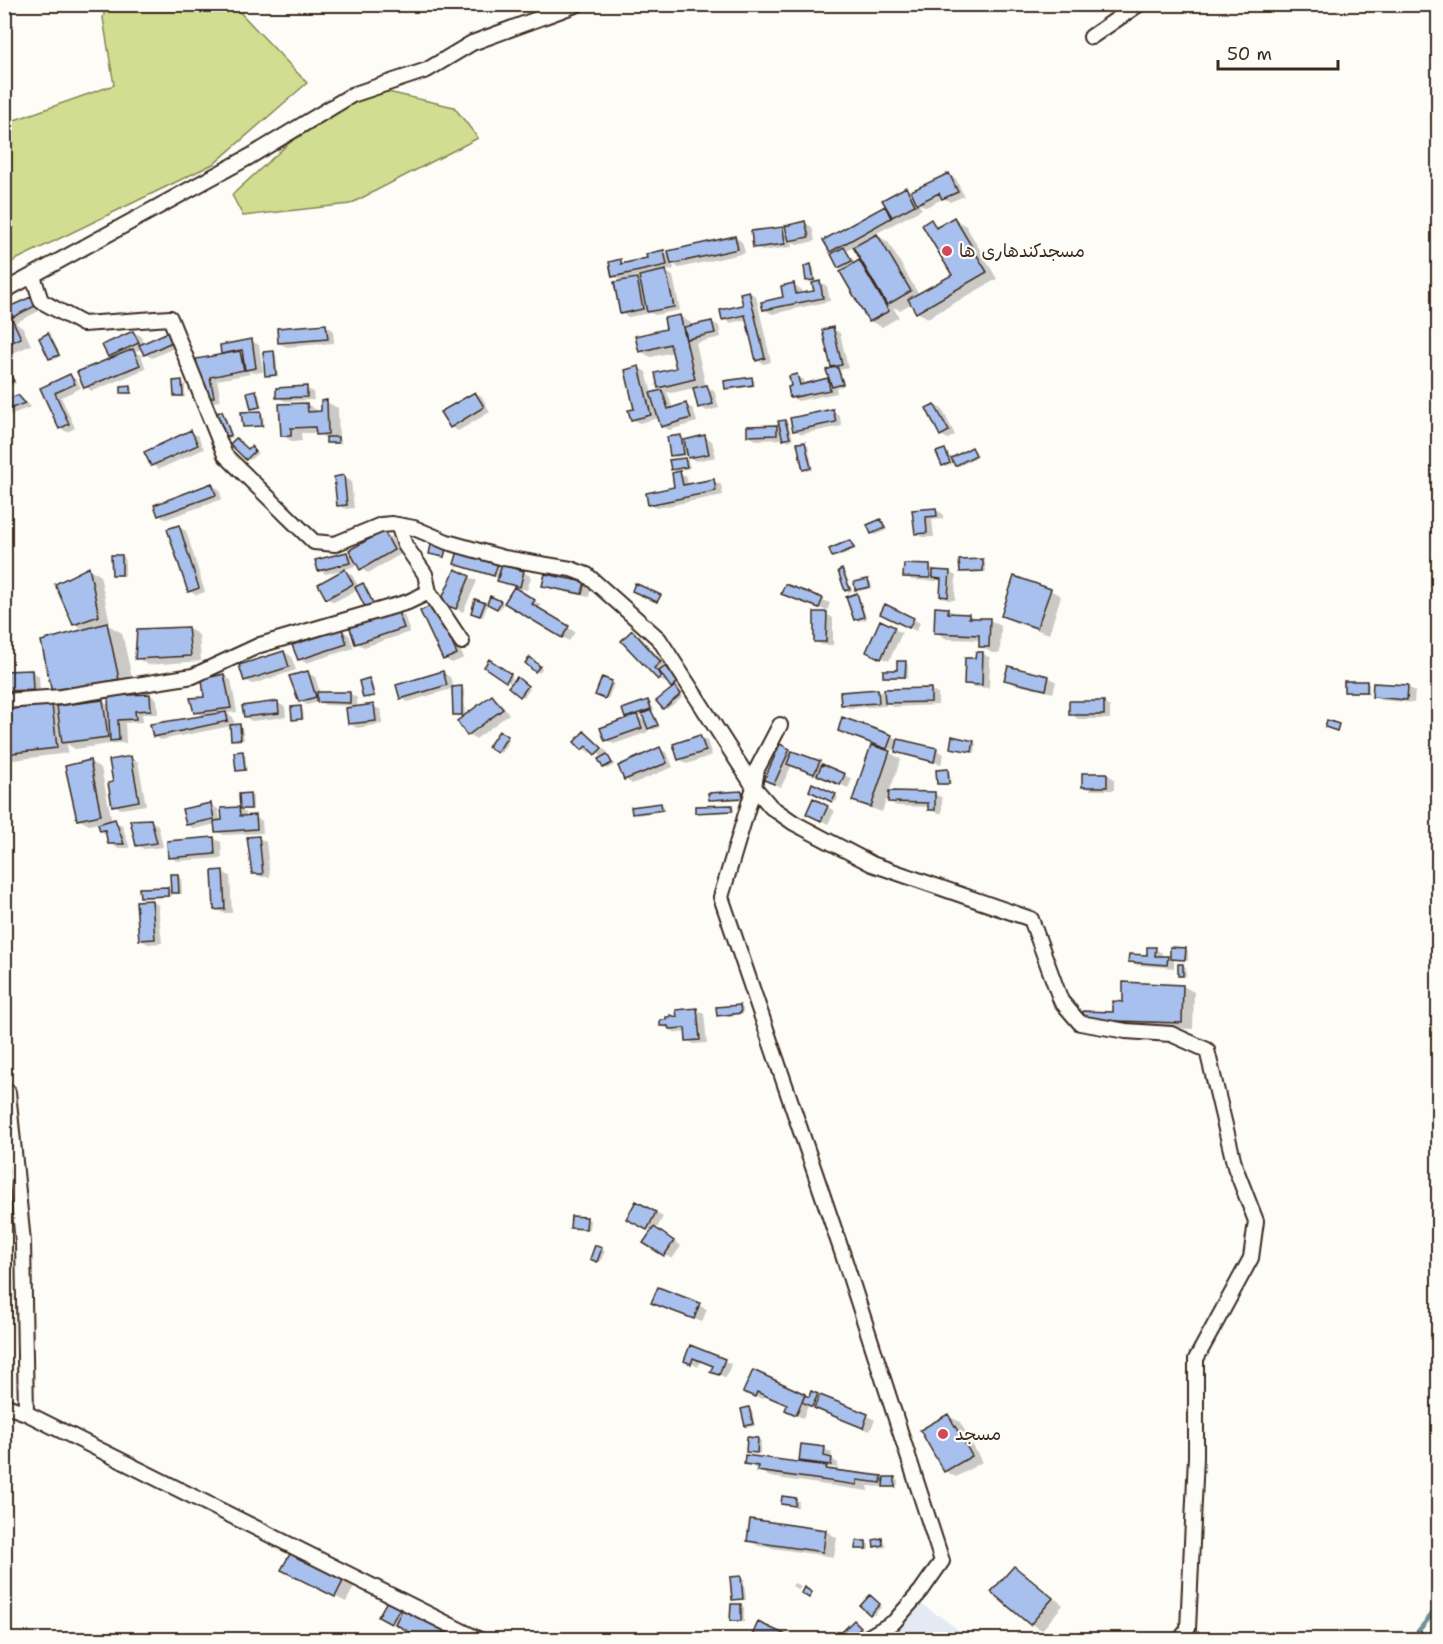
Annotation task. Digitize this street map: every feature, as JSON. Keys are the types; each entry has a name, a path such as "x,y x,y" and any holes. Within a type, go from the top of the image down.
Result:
{"street":[{"path":"4,291 249,157 352,95 427,70 472,43 578,4"},
{"path":"1091,37 1139,4"},
{"path":"33,276 41,301 83,324 170,318 225,455 314,542 335,544 381,525 392,524 414,528 447,542 504,558 572,569 587,575 659,639 754,787 771,807 794,824 872,864 1031,919 1061,1000 1080,1023 1126,1031 1171,1034 1207,1050 1235,1167 1256,1221 1251,1258 1196,1359 1196,1457 1188,1629 1180,1640"},
{"path":"398,525 405,545 425,574 429,592 462,642"},
{"path":"4,701 61,697 193,676 260,645 408,602 429,592"},
{"path":"780,725 757,769 754,787 721,897 842,1252 942,1561 921,1591 894,1622 863,1640"},
{"path":"4,1088 8,1092 23,1242 26,1413"},
{"path":"4,1405 26,1413 480,1640"}],"shaded area":[{"path":"920,1603 972,1639 881,1640"}],"green space":[{"path":"106,5 233,5 307,83 215,163 5,265 5,122 114,85 103,18"},
{"path":"370,88 454,107 478,138 350,204 243,216 232,195 321,114"}],"building":[{"path":"949,173 958,192 942,199 939,193 917,204 911,191"},
{"path":"906,187 915,205 892,217 882,200"},
{"path":"885,206 891,218 830,252 823,240"},
{"path":"954,217 987,272 916,313 908,299 952,275 922,225 931,219 936,228"},
{"path":"805,221 809,237 789,241 785,226"},
{"path":"783,227 785,244 753,248 751,231"},
{"path":"877,234 911,291 887,305 853,247"},
{"path":"735,236 738,249 671,264 668,251"},
{"path":"844,247 852,261 838,268 831,254"},
{"path":"664,250 667,265 612,277 609,262 621,259 621,264 647,258 646,254"},
{"path":"859,260 889,311 869,322 840,272"},
{"path":"811,264 814,280 806,281 804,266"},
{"path":"666,270 674,307 647,312 639,276"},
{"path":"637,278 643,309 620,314 614,282"},
{"path":"820,281 823,298 763,310 761,302 783,297 781,286 794,283 796,294 814,291 812,283"},
{"path":"749,291 765,358 756,361 745,315 722,320 720,310 743,305 740,293"},
{"path":"31,297 35,306 7,320 4,309"},
{"path":"680,315 695,379 658,388 655,373 676,368 670,344 639,352 635,336 666,329 664,318"},
{"path":"12,319 21,338 4,346 4,323"},
{"path":"712,321 715,333 687,339 684,327"},
{"path":"326,324 328,339 278,343 277,328"},
{"path":"833,327 842,365 831,367 822,330"},
{"path":"133,331 139,343 108,357 102,345"},
{"path":"168,332 172,342 144,355 139,345"},
{"path":"48,333 59,355 49,359 39,338"},
{"path":"252,339 256,368 245,370 242,350 221,354 220,345"},
{"path":"133,349 140,365 84,388 77,372"},
{"path":"240,351 244,370 210,377 214,397 203,399 196,359"},
{"path":"274,351 276,375 265,376 263,352"},
{"path":"639,366 651,415 631,420 628,410 634,409 625,370"},
{"path":"837,366 843,384 832,387 826,370"},
{"path":"9,373 14,381 8,384 4,376"},
{"path":"70,374 75,384 55,393 69,424 59,429 40,388"},
{"path":"797,374 800,385 828,378 830,390 790,398 789,376"},
{"path":"752,377 753,385 725,389 724,381"},
{"path":"182,380 183,396 174,396 173,381"},
{"path":"131,385 131,393 121,393 121,386"},
{"path":"707,385 713,404 698,408 693,388"},
{"path":"307,386 307,397 276,398 276,388"},
{"path":"256,390 260,407 251,409 247,392"},
{"path":"662,390 668,409 686,403 691,418 661,427 650,393"},
{"path":"475,392 484,407 450,428 440,412"},
{"path":"18,395 25,403 4,411 4,400"},
{"path":"327,400 328,434 316,435 315,427 291,428 291,436 281,436 279,404 307,403 308,412 321,411 321,401"},
{"path":"934,404 949,431 940,436 926,408"},
{"path":"833,409 836,422 793,431 790,418"},
{"path":"222,411 231,435 223,438 215,414"},
{"path":"261,411 262,426 243,427 241,412"},
{"path":"785,420 790,438 783,440 778,421"},
{"path":"777,425 777,435 747,436 747,426"},
{"path":"191,430 198,445 151,466 144,452"},
{"path":"681,435 684,454 670,456 667,437"},
{"path":"705,435 709,454 688,458 684,440"},
{"path":"326,437 338,437 338,443 326,443"},
{"path":"236,438 248,449 251,446 255,451 246,460 230,444"},
{"path":"805,442 811,468 803,470 797,443"},
{"path":"972,447 976,455 955,466 951,458"},
{"path":"945,449 950,463 942,466 936,452"},
{"path":"685,458 687,467 671,470 669,460"},
{"path":"680,471 683,485 714,479 716,491 648,505 646,493 674,487 672,473"},
{"path":"344,475 347,505 337,506 334,477"},
{"path":"212,483 216,495 158,516 154,505"},
{"path":"936,508 937,516 926,517 927,533 915,534 912,510"},
{"path":"881,519 885,528 871,534 867,525"},
{"path":"179,525 199,588 188,592 167,529"},
{"path":"384,531 394,550 360,570 349,550"},
{"path":"850,540 854,548 832,557 829,549"},
{"path":"431,545 446,549 444,557 429,554"},
{"path":"458,551 498,563 494,576 454,564"},
{"path":"347,552 350,563 318,571 315,560"},
{"path":"111,555 122,555 122,575 112,575"},
{"path":"983,559 983,571 960,572 959,560"},
{"path":"904,564 930,565 930,578 903,577"},
{"path":"502,565 524,571 520,587 497,581"},
{"path":"89,567 99,616 73,625 55,584"},
{"path":"345,569 353,584 326,599 318,584"},
{"path":"455,569 470,576 456,609 440,603"},
{"path":"842,569 850,589 845,591 838,571"},
{"path":"933,570 950,571 948,597 940,596 941,579 933,578"},
{"path":"545,574 585,582 582,594 542,586"},
{"path":"1014,576 1051,589 1037,628 1001,616"},
{"path":"868,579 870,587 855,590 854,582"},
{"path":"363,583 375,607 367,611 355,587"},
{"path":"635,583 661,595 657,602 632,591"},
{"path":"785,584 823,598 819,608 781,594"},
{"path":"514,587 535,600 532,604 569,626 562,638 504,603"},
{"path":"857,593 864,617 854,620 846,597"},
{"path":"490,596 501,601 497,609 487,604"},
{"path":"475,599 485,603 480,616 471,613"},
{"path":"434,604 457,654 443,660 420,611"},
{"path":"885,604 914,618 909,628 880,614"},
{"path":"935,607 948,608 948,613 969,614 969,618 990,618 989,647 979,647 979,635 934,633"},
{"path":"397,609 404,628 355,644 349,625"},
{"path":"814,612 827,612 826,642 814,642"},
{"path":"880,620 895,627 881,659 866,652"},
{"path":"107,623 119,679 52,693 41,641"},
{"path":"188,627 191,656 135,659 137,629"},
{"path":"342,629 347,644 298,660 292,645"},
{"path":"632,630 661,662 654,668 662,676 658,680 621,641"},
{"path":"284,651 289,667 244,681 239,665"},
{"path":"976,652 983,652 982,685 964,684 965,658 975,658"},
{"path":"530,657 540,666 535,672 525,663"},
{"path":"489,659 511,674 506,682 484,667"},
{"path":"897,661 906,661 905,677 883,677 883,670 897,670"},
{"path":"666,666 678,682 671,688 659,671"},
{"path":"1008,666 1049,676 1046,690 1004,680"},
{"path":"32,670 33,690 4,691 4,671"},
{"path":"308,671 316,697 299,702 289,676"},
{"path":"443,671 447,685 400,699 396,685"},
{"path":"224,674 231,708 194,713 190,698 204,697 202,679"},
{"path":"517,677 528,686 520,697 508,687"},
{"path":"602,677 612,681 605,699 595,695"},
{"path":"369,678 374,696 363,698 359,681"},
{"path":"1344,681 1367,681 1367,692 1344,692"},
{"path":"1373,683 1408,685 1407,700 1372,697"},
{"path":"462,686 462,715 453,715 452,687"},
{"path":"675,686 681,694 663,709 656,701"},
{"path":"931,688 931,702 885,703 884,689"},
{"path":"878,689 879,703 841,705 840,692"},
{"path":"317,692 350,692 350,703 317,702"},
{"path":"150,694 151,710 135,711 136,719 118,720 119,740 110,741 108,696"},
{"path":"492,695 503,709 467,736 457,721"},
{"path":"103,700 108,737 62,743 57,706"},
{"path":"648,700 651,709 625,718 622,709"},
{"path":"278,701 279,713 244,717 242,706"},
{"path":"1069,701 1104,701 1104,715 1069,715"},
{"path":"52,704 57,748 4,754 4,710"},
{"path":"374,704 376,721 348,724 346,708"},
{"path":"301,706 302,719 292,720 291,707"},
{"path":"651,710 658,725 648,729 642,714"},
{"path":"226,712 228,721 153,737 150,724"},
{"path":"637,714 642,728 605,741 600,728"},
{"path":"842,717 892,735 887,749 838,731"},
{"path":"1327,720 1339,724 1337,731 1325,727"},
{"path":"240,724 241,739 231,740 230,725"},
{"path":"499,731 508,736 497,753 488,747"},
{"path":"584,731 602,748 595,755 586,746 582,750 574,742"},
{"path":"700,735 706,751 678,760 673,744"},
{"path":"952,736 974,741 972,752 950,748"},
{"path":"898,739 937,748 934,762 895,752"},
{"path":"780,744 790,749 774,784 764,780"},
{"path":"871,745 890,751 871,807 852,801"},
{"path":"660,747 667,763 624,780 618,766"},
{"path":"243,751 245,770 236,771 234,752"},
{"path":"792,751 820,761 814,774 787,764"},
{"path":"607,754 612,763 603,768 598,759"},
{"path":"131,756 139,801 112,806 108,783 113,782 109,760"},
{"path":"90,760 101,815 77,820 65,766"},
{"path":"822,764 845,774 840,785 817,775"},
{"path":"948,769 949,784 937,784 936,770"},
{"path":"1082,773 1107,773 1107,787 1082,787"},
{"path":"812,783 836,794 832,802 809,791"},
{"path":"742,791 743,798 709,800 708,793"},
{"path":"889,791 935,792 935,810 928,810 928,803 888,802"},
{"path":"250,793 251,809 240,809 239,794"},
{"path":"813,798 828,806 821,821 806,814"},
{"path":"211,803 214,819 186,825 182,809"},
{"path":"661,803 662,810 632,814 631,807"},
{"path":"732,805 732,811 695,813 695,806"},
{"path":"239,807 240,816 256,815 257,829 215,832 214,821 222,820 221,808"},
{"path":"115,819 124,844 108,844 105,830 100,831 98,824"},
{"path":"151,819 157,843 136,846 130,820"},
{"path":"259,836 263,874 252,874 247,837"},
{"path":"214,837 215,854 168,858 167,841"},
{"path":"223,870 225,909 214,910 212,871"},
{"path":"170,874 178,874 179,893 171,893"},
{"path":"168,887 168,896 140,897 139,888"},
{"path":"152,900 155,939 139,940 136,901"},
{"path":"1147,947 1156,947 1155,956 1168,956 1167,965 1128,962 1129,954 1147,955"},
{"path":"1170,947 1186,948 1185,960 1170,959"},
{"path":"1178,964 1183,964 1183,976 1178,976"},
{"path":"1123,982 1183,985 1182,1023 1083,1020 1083,1011 1113,1012 1113,1001 1123,1002"},
{"path":"740,1005 741,1013 717,1016 716,1007"},
{"path":"697,1008 700,1040 686,1041 685,1028 669,1029 668,1026 660,1026 660,1020 666,1020 666,1017 670,1015 677,1017 676,1010"},
{"path":"636,1201 656,1212 647,1230 626,1219"},
{"path":"571,1216 587,1217 586,1229 570,1228"},
{"path":"654,1227 674,1241 664,1256 643,1243"},
{"path":"595,1245 602,1248 597,1262 590,1259"},
{"path":"658,1287 700,1303 694,1319 651,1303"},
{"path":"690,1345 725,1359 719,1375 710,1372 713,1366 693,1358 691,1364 684,1361"},
{"path":"753,1370 805,1394 796,1415 785,1410 787,1405 757,1392 755,1397 743,1392"},
{"path":"811,1391 818,1394 812,1407 802,1402 805,1395 809,1397"},
{"path":"820,1395 868,1414 863,1428 814,1408"},
{"path":"749,1407 753,1424 745,1426 741,1409"},
{"path":"948,1414 972,1456 944,1472 920,1430"},
{"path":"747,1437 758,1438 757,1453 746,1452"},
{"path":"801,1444 825,1447 824,1456 832,1458 831,1465 799,1461"},
{"path":"745,1455 882,1476 881,1483 857,1480 857,1485 757,1471 758,1466 744,1464"},
{"path":"884,1477 895,1477 895,1487 883,1487"},
{"path":"782,1496 796,1498 795,1506 781,1504"},
{"path":"750,1519 826,1530 823,1552 747,1541"},
{"path":"882,1538 883,1545 874,1547 873,1540"},
{"path":"856,1541 866,1541 866,1549 855,1549"},
{"path":"291,1552 344,1579 335,1597 281,1570"},
{"path":"1014,1566 1053,1598 1030,1625 991,1592"},
{"path":"741,1576 743,1599 732,1600 730,1577"},
{"path":"804,1587 812,1592 809,1598 801,1593"},
{"path":"870,1595 880,1604 870,1615 860,1606"},
{"path":"387,1601 400,1608 391,1624 378,1617"},
{"path":"731,1604 741,1604 741,1621 730,1621"},
{"path":"404,1606 445,1629 439,1640 423,1640 395,1624"},
{"path":"854,1620 861,1627 848,1640 841,1633"},
{"path":"758,1622 786,1635 784,1640 750,1640"}],"waterway":[{"path":"1411,1640 1438,1607"}],"place":[{"name":"مسجدکندهاری ها","path":"947,251"},
{"name":"مسجد","path":"943,1434"}]}
